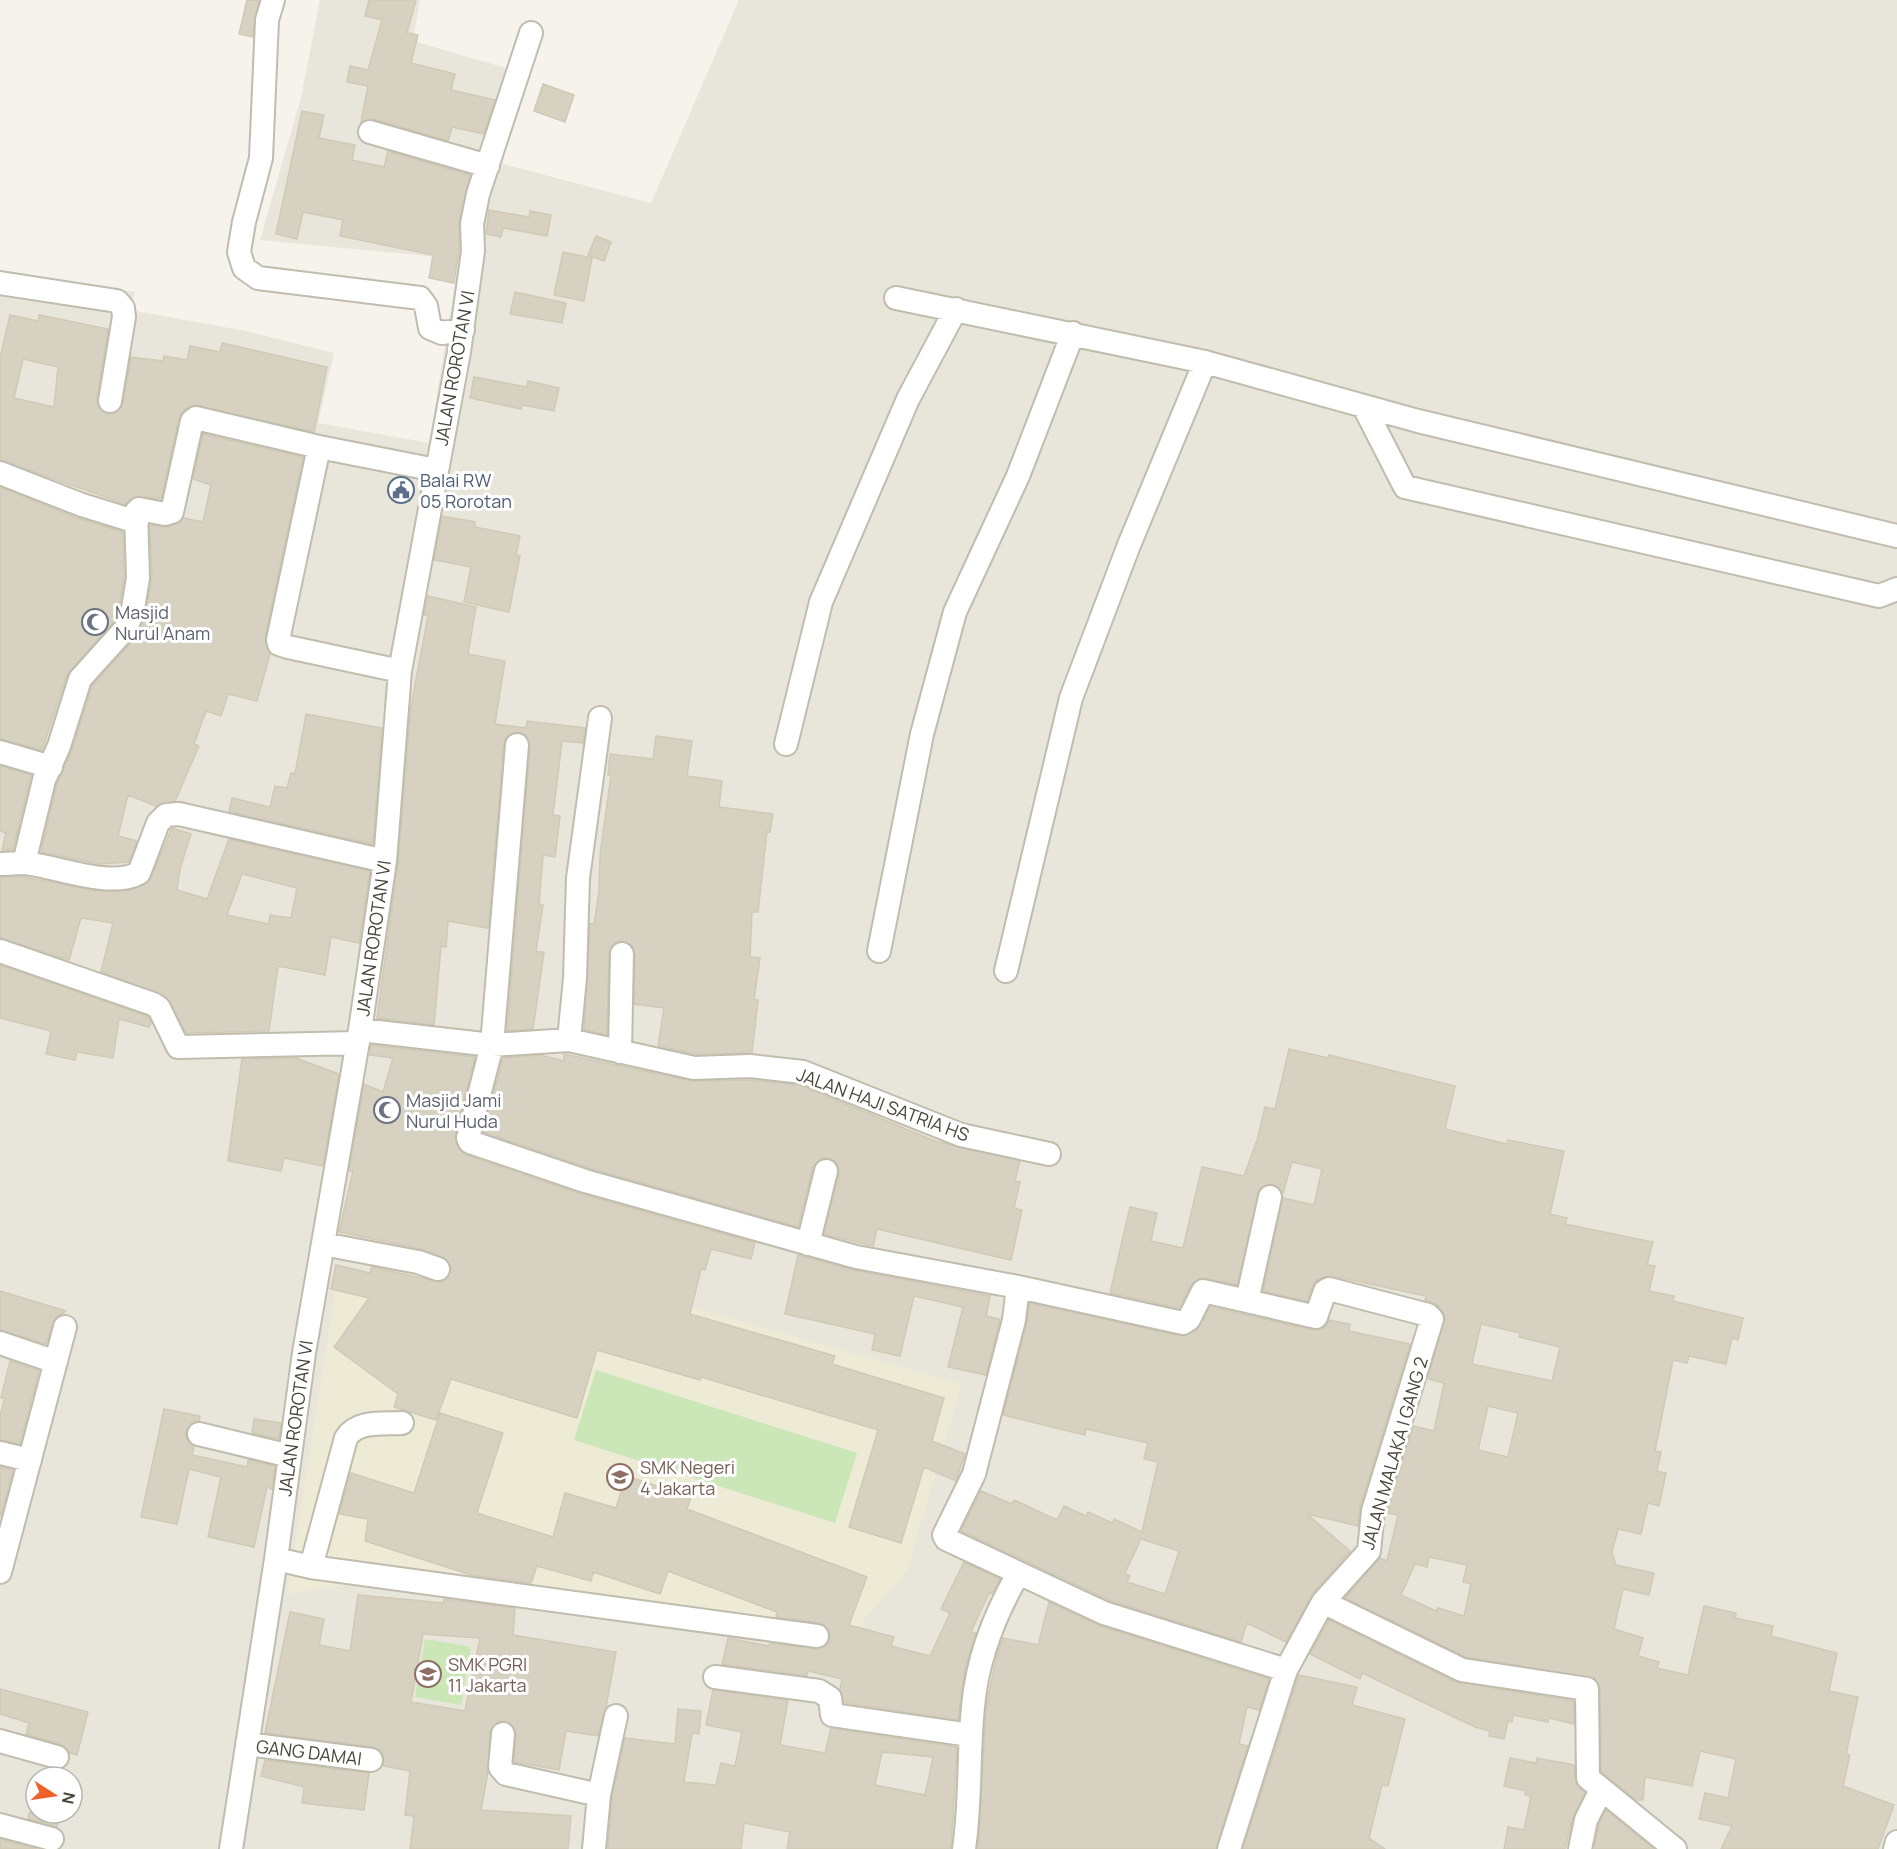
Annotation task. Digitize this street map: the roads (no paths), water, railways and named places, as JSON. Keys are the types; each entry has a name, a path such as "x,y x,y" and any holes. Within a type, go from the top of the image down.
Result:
{"street":[{"path":"273,0 267,20 261,158 244,222 239,252 244,268 258,278 420,298 426,306 430,328 442,333 463,330"},
{"name":"JALAN ROROTAN VI","path":"231,1849 276,1559 304,1353 359,1036 385,861 400,671 463,330 473,251 472,224 478,194 531,33"},
{"path":"370,132 488,166"},
{"path":"0,284 117,301 123,308 124,317 110,401"},
{"path":"896,298 1205,362 1364,407 1897,536"},
{"path":"786,744 820,602 908,399 956,309"},
{"path":"879,951 922,734 955,612 1018,476 1072,333"},
{"path":"1006,971 1071,698 1128,544 1205,362"},
{"path":"1364,407 1405,487 1879,596 1897,589"},
{"path":"24,863 44,780 51,767 80,679 126,628 132,614 138,578 136,512 139,509 165,514 173,510 189,426 196,418 319,447 436,470"},
{"path":"319,447 278,640 281,645 288,647 400,671"},
{"path":"0,473 82,505 137,522"},
{"path":"569,1040 575,978 578,878 600,718"},
{"path":"516,745 492,1045 468,1137 470,1142 596,1184 856,1257 1018,1287 1183,1323 1189,1319 1203,1291 1246,1301 1270,1197"},
{"path":"0,752 51,767"},
{"path":"0,864 24,863 80,874 131,878 139,873 158,823 166,815 179,814 385,861"},
{"name":"JALAN HAJI SATRIA HS","path":"0,951 153,1004 159,1008 178,1047 359,1036 492,1045 569,1040 694,1068 750,1066 803,1072 961,1135 1049,1154"},
{"path":"620,1052 622,954"},
{"path":"808,1244 826,1172"},
{"path":"323,1244 418,1262 438,1269"},
{"path":"1018,1287 1014,1320 974,1474 944,1535 946,1539 1104,1612 1286,1670"},
{"name":"JALAN MALAKA I GANG 2","path":"1229,1849 1286,1670 1323,1602 1369,1551 1373,1511 1425,1348 1432,1318 1409,1309 1329,1289 1325,1291 1316,1317 1246,1301"},
{"path":"0,1572 65,1327"},
{"path":"0,1343 56,1362"},
{"path":"311,1567 346,1438 351,1429 358,1426 402,1423"},
{"path":"199,1434 290,1456"},
{"path":"0,1453 30,1460"},
{"path":"276,1559 311,1567 817,1636"},
{"path":"964,1849 971,1783 970,1735 980,1668 1000,1605 1018,1574"},
{"path":"1323,1602 1462,1670 1587,1689 1588,1778 1596,1787 1675,1849"},
{"path":"715,1677 819,1691 830,1698 832,1715 970,1735"},
{"path":"594,1849 599,1795 616,1716"},
{"path":"502,1734 500,1767 506,1774 599,1795"},
{"path":"0,1741 57,1757"},
{"name":"GANG DAMAI","path":"247,1744 371,1760"},
{"path":"1580,1849 1596,1787"},
{"path":"0,1825 52,1839"},
{"path":"1895,1849 1897,1842"}],"place":[{"name":"Balai RW 05 Rorotan","path":"401,490"},
{"name":"Masjid Nurul Anam","path":"95,622"},
{"name":"Masjid Jami Nurul Huda","path":"387,1110"},
{"name":"SMK Negeri 4 Jakarta","path":"620,1477"},
{"name":"SMK PGRI 11 Jakarta","path":"428,1674"}]}
